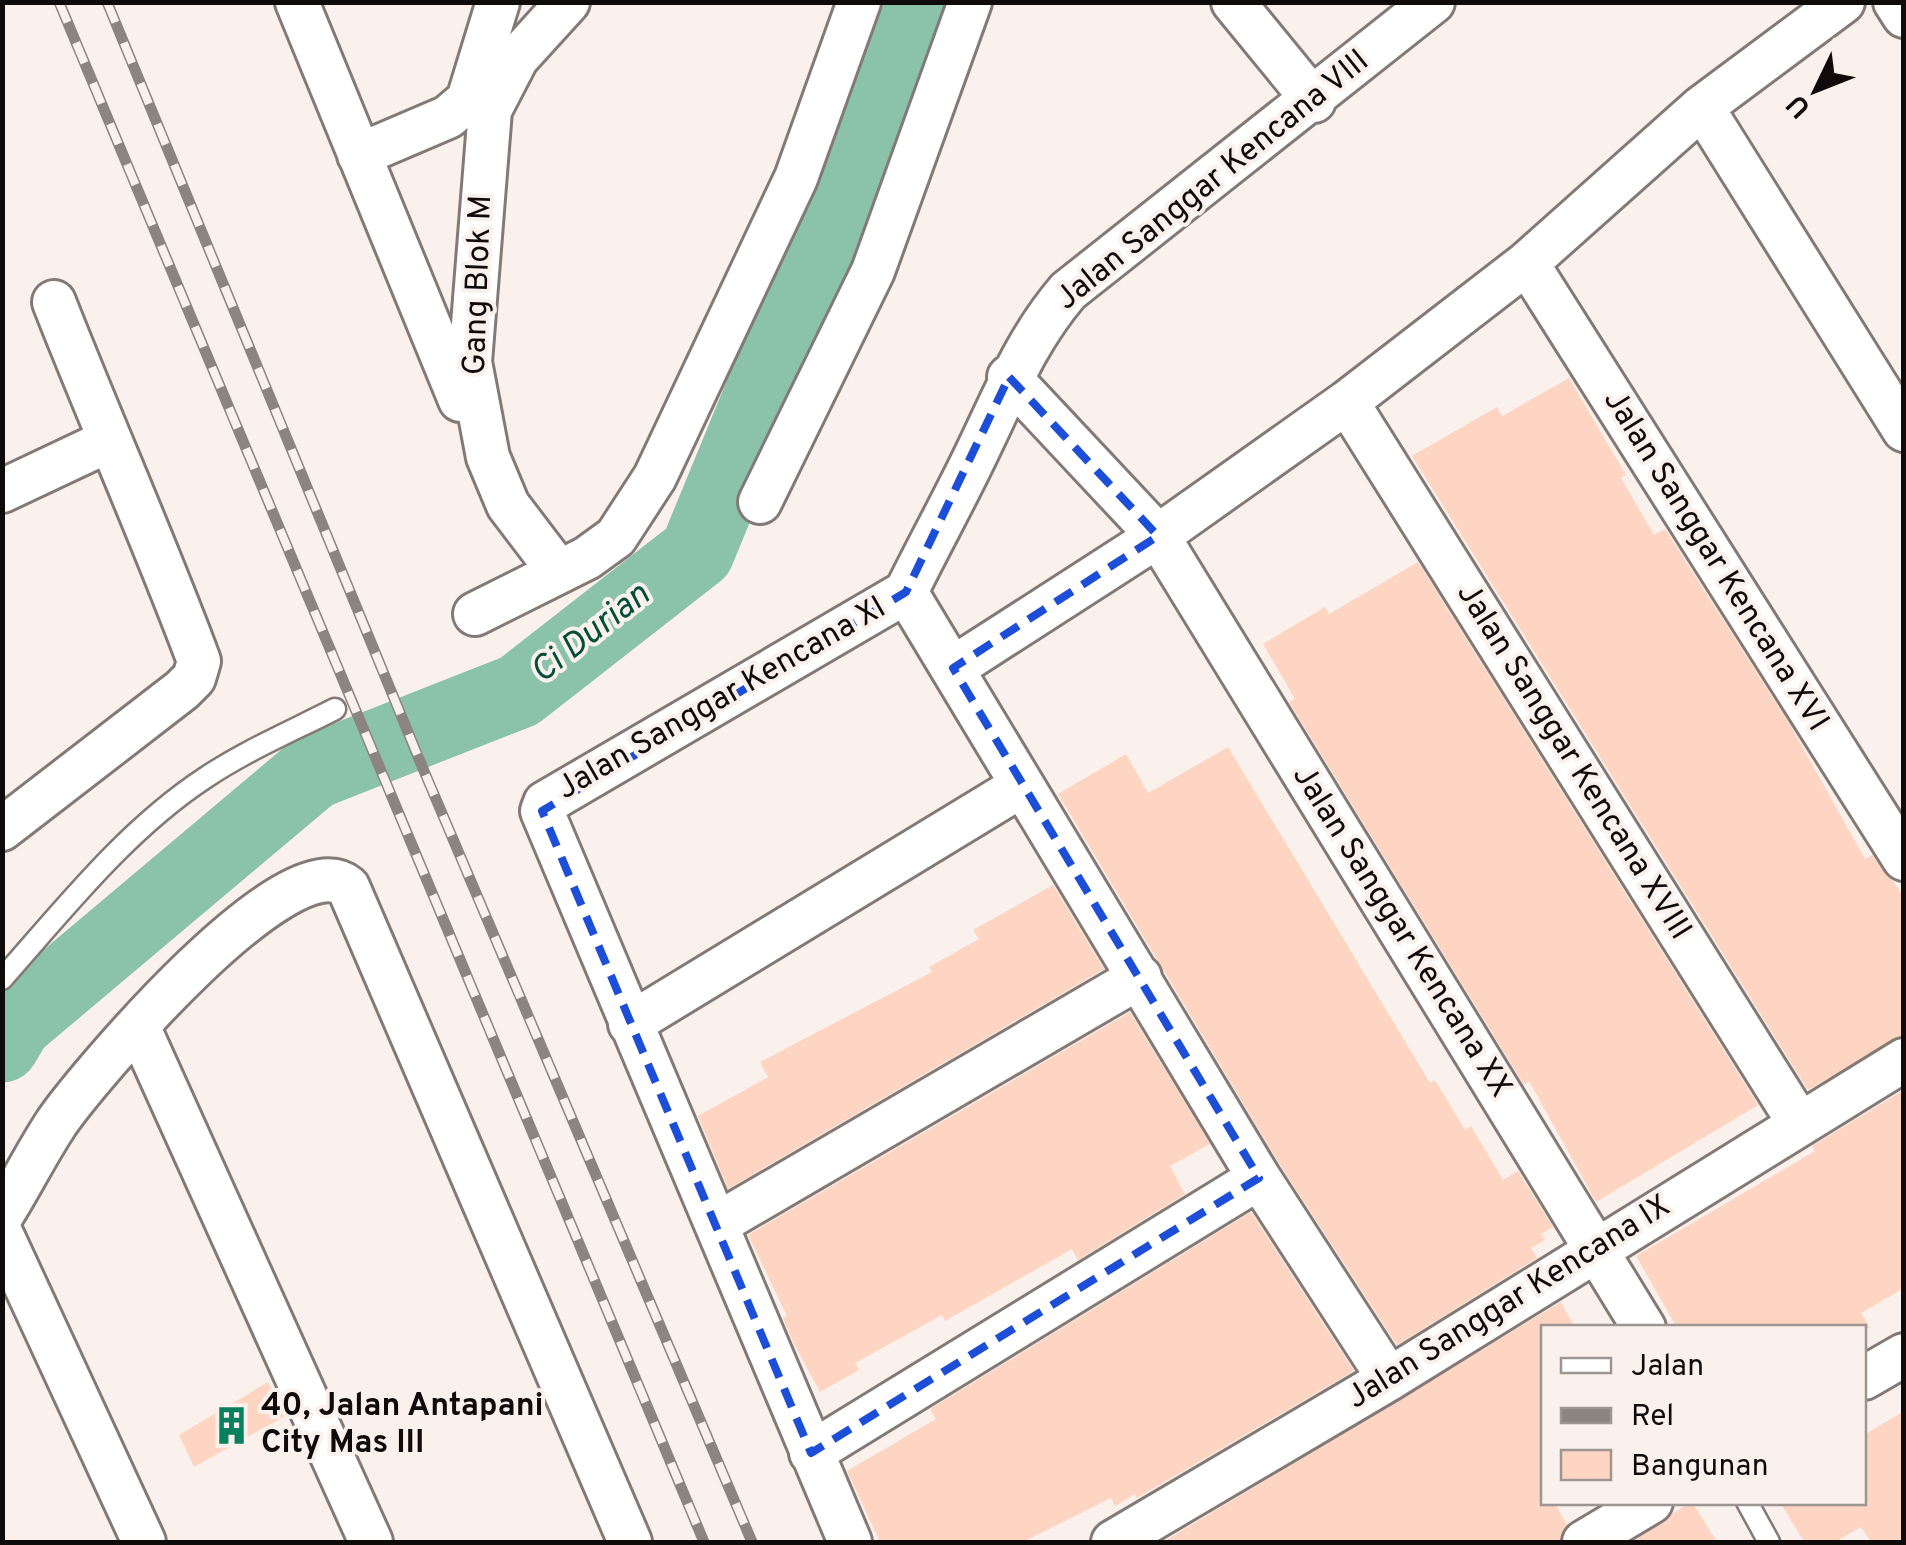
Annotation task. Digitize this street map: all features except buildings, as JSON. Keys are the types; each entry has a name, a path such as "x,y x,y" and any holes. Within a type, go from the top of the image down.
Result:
{"street":[{"path":"297,2 463,409"},
{"path":"359,155 448,117 468,100 498,2"},
{"name":"Gang Blok M","path":"559,572 508,505 488,457 470,362 490,110 517,58 568,2"},
{"path":"475,614 559,572 616,536 655,477 796,178 858,2"},
{"path":"760,502 873,271 970,2"},
{"path":"1234,2 1314,101"},
{"name":"Jalan Sanggar Kencana VIII","path":"906,592 981,445 1010,377 1038,325 1068,291 1314,101 1434,2"},
{"path":"953,668 1158,536 1347,402 1527,262 1702,107 1843,2"},
{"path":"1895,2 1904,16"},
{"path":"1702,107 1904,430"},
{"name":"Jalan Sanggar Kencana XVI","path":"1527,262 1904,859"},
{"path":"2,829 182,690 194,678 198,662 154,540 108,441 54,302"},
{"name":"Jalan Sanggar Kencana XX","path":"1010,377 1158,536 1642,1325"},
{"name":"Jalan Sanggar Kencana XVIII","path":"1347,402 1799,1122"},
{"path":"2,490 108,441"},
{"path":"906,592 1260,1178 1389,1379"},
{"name":"Jalan Sanggar Kencana XI","path":"630,1024 542,811 545,803 906,592"},
{"path":"850,1542 630,1024 1022,786"},
{"path":"2,1215 58,1122 138,1026 220,942 275,900 323,878 338,879 348,887 630,1542"},
{"path":"716,1224 1140,976"},
{"path":"138,1026 371,1542"},
{"name":"Jalan Sanggar Kencana IX","path":"1113,1542 1389,1379 1904,1060"},
{"path":"811,1453 1260,1178"},
{"path":"2,1235 144,1542"},
{"path":"1866,1377 1904,1355"},
{"path":"1584,1542 1646,1505"}],"lane":[{"path":"2,979 106,864 158,814 205,778 335,709"},
{"path":"1750,1505 1769,1542"}],"highlighted area":[{"path":"1009,377 1158,536 953,668 1259,1178 811,1453 542,811 906,592"}],"waterway":[{"name":"Ci Durian","path":"2,1045 15,1023 313,772 519,691 697,552 923,2"}],"railway":[{"path":"59,2 704,1542"},
{"path":"107,2 424,771 752,1542"}],"place":[{"name":"40, Jalan Antapani City Mas III","path":"231,1425"}]}
